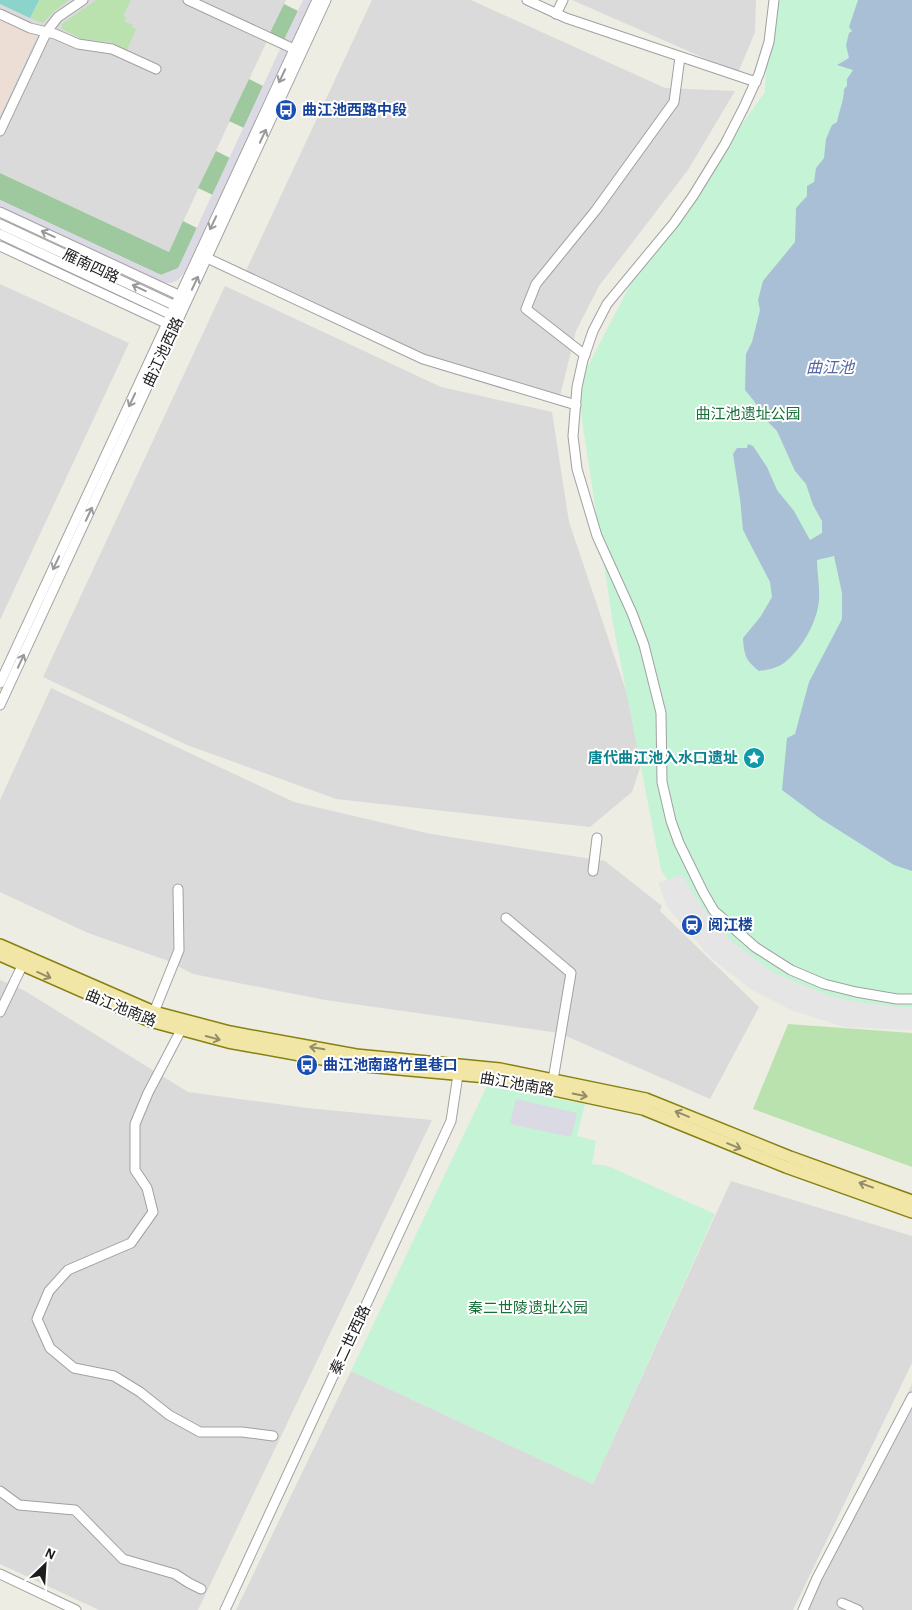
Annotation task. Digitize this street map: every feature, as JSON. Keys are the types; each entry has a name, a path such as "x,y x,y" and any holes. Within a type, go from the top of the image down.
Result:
{"main road":[{"name":"曲江池南路","path":"0,945 154,1012 230,1032 356,1055 459,1070 643,1109 786,1167 912,1212"},
{"name":"曲江池南路","path":"0,955 150,1022 228,1042 355,1065 459,1070 500,1068 646,1099 790,1157 912,1201"}],"street":[{"path":"0,131 46,32 58,17 83,0"},
{"path":"188,0 294,50"},
{"name":"曲江池西路","path":"0,683 184,297 317,0"},
{"name":"曲江池西路","path":"184,297 207,258 326,0"},
{"path":"527,0 566,18 756,82"},
{"path":"556,14 562,0"},
{"path":"774,0 769,42 756,82 725,144 693,196 653,250 607,304 593,332 577,387 573,436 577,469 597,536 632,612 644,645 661,713 662,782 671,821 679,843 714,911 755,947 791,970 824,984 856,992 897,999 912,999"},
{"path":"0,14 30,28 56,34 78,44 112,49 156,70"},
{"path":"585,355 526,309 536,284 596,210 674,102 680,57"},
{"path":"0,212 184,297"},
{"name":"雁南四路","path":"0,224 177,312"},
{"name":"雁南四路","path":"0,234 177,312"},
{"path":"0,246 170,326"},
{"path":"207,258 423,358 576,405"},
{"name":"曲江池西路","path":"0,705 170,326"},
{"path":"593,871 597,838"},
{"path":"154,1012 179,950 178,889"},
{"path":"506,918 571,973 553,1080"},
{"path":"0,1012 22,966"},
{"path":"182,1030 148,1093 135,1124 135,1170 147,1188 153,1212 131,1243 68,1270 49,1291 37,1319 50,1348 74,1368 114,1376 140,1392 169,1415 200,1432 242,1432 273,1436"},
{"name":"秦二世西路","path":"225,1610 451,1121 459,1070"},
{"path":"803,1610 817,1578 912,1398"},
{"path":"0,1491 18,1505 75,1510 123,1560 175,1574 201,1589"},
{"path":"0,1574 76,1610"},
{"path":"842,1603 858,1610"}],"shaded area":[{"path":"0,0 286,0 169,252 0,173 0,115 40,29 0,10"},
{"path":"0,0 39,0 30,18 0,4"},
{"path":"303,0 311,0 184,273 178,280 171,283 161,283 0,208 0,200 161,275 178,268"},
{"path":"372,0 471,0 665,88 735,91 688,170 599,286 576,331 559,400 423,359 244,275"},
{"path":"572,0 756,0 755,32 738,73"},
{"path":"0,10 40,28 0,115"},
{"path":"0,284 129,343 0,620"},
{"path":"225,286 441,387 552,412 569,522 646,750 632,792 590,827 336,799 187,745 43,677"},
{"path":"51,688 294,802 431,834 605,861 662,906 660,911 759,1007 710,1099 559,1033 325,1000 193,974 166,960 88,933 0,892 0,800"},
{"path":"682,875 702,907 728,938 774,973 830,996 863,1003 912,1007 912,1030 844,1027 791,1010 752,990 710,957 667,907 658,883"},
{"path":"0,980 25,991 188,1092 307,1108 432,1120 198,1610 99,1610 0,1564"},
{"path":"516,1099 577,1113 571,1137 510,1124"},
{"path":"731,1181 912,1236 912,1363 793,1610 236,1610 351,1371 593,1484"},
{"path":"912,1384 912,1610 804,1610"}],"green space":[{"path":"39,0 69,0 53,12 43,23 30,18"},
{"path":"96,0 131,0 123,16 126,17 124,21 133,25 132,27 136,29 127,50 110,42 82,39 62,29 62,24"},
{"name":"曲江池遗址公园","path":"769,0 912,0 912,1020 728,972 661,870 613,624 577,387 642,262 765,92"},
{"path":"284,4 298,11 283,42 269,35"},
{"path":"249,79 263,86 244,128 229,121"},
{"path":"216,151 230,158 213,195 198,188"},
{"path":"0,173 169,252 183,221 197,228 179,268 161,275 0,200"},
{"path":"788,1024 912,1033 912,1167 753,1109"},
{"name":"秦二世陵遗址公园","path":"487,1086 585,1104 577,1136 596,1141 592,1164 608,1166 715,1214 593,1484 351,1371"}],"water":[{"name":"曲江池","path":"858,0 912,0 912,871 894,865 821,819 782,790 787,738 795,734 809,682 842,619 842,593 834,556 817,560 819,594 816,616 808,634 791,657 778,666 759,671 746,656 743,638 761,616 772,597 770,582 743,530 733,454 737,448 747,448 748,444 753,446 767,467 777,490 794,511 810,540 822,533 822,521 813,505 806,484 795,471 777,431 764,418 745,390 746,354 752,342 760,310 758,300 763,281 795,242 796,208 807,196 807,186 814,182 816,168 824,158 826,139 832,125 837,122 844,89 847,86 847,79 853,70 837,65 849,58 846,45 849,33 852,31 849,27"}],"place":[{"name":"曲江池西路中段","path":"286,110"},
{"name":"唐代曲江池入水口遗址","path":"754,758"},
{"name":"阅江楼","path":"692,925"},
{"name":"曲江池南路竹里巷口","path":"307,1065"}]}
